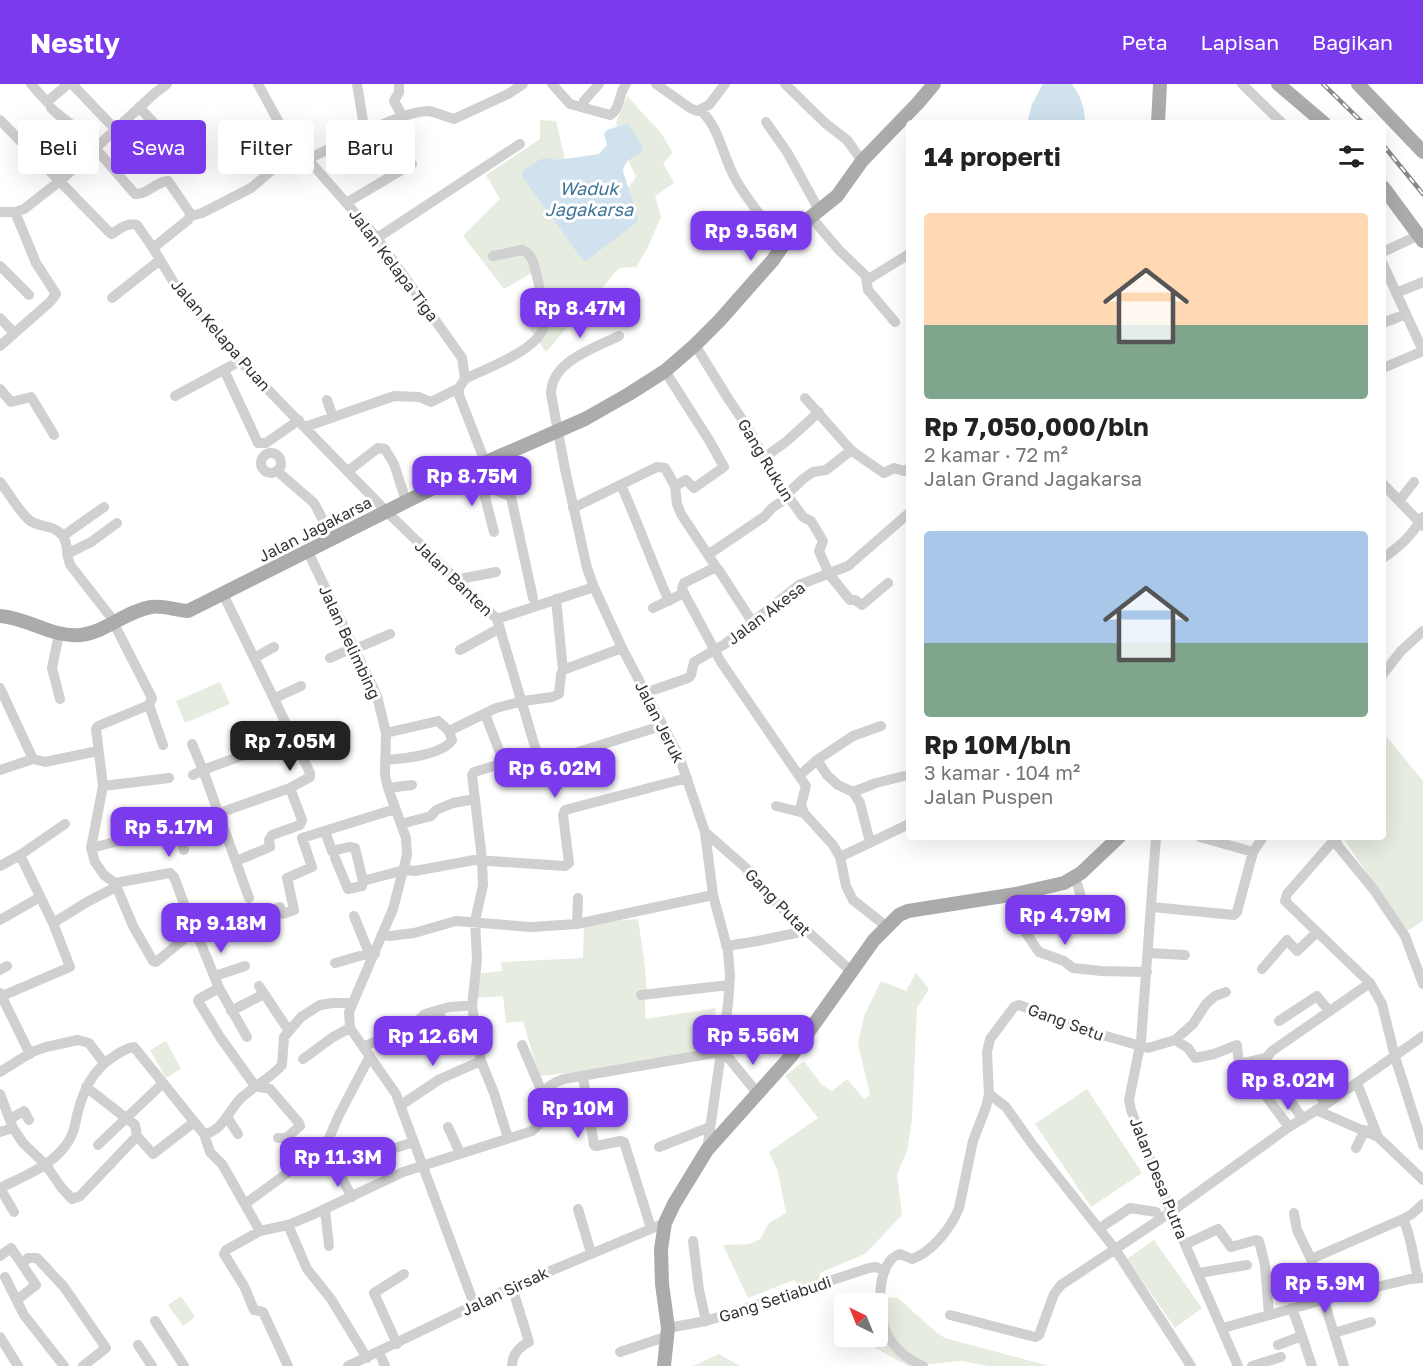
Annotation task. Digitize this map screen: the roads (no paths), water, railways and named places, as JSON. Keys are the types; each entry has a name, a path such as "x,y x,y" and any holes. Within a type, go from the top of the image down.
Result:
{"main road":[{"path":"1158,120 1160,84"},
{"path":"1278,84 1320,120"},
{"path":"1358,84 1423,152"},
{"name":"Jalan Jagakarsa","path":"0,616 20,618 59,634 90,633 154,606 188,611 481,464 611,405 665,371 696,345 738,300 792,232 837,196 862,161 918,103 930,85"},
{"path":"1386,191 1421,238"},
{"path":"662,1365 668,1332 662,1284 661,1249 665,1223 674,1204 707,1150 792,1055 866,949 886,926 908,911 1064,884 1076,877 1116,840"}],"street":[{"path":"31,84 47,102 70,84 111,125"},
{"name":"Jalan Kelapa Tiga","path":"258,84 277,120"},
{"path":"357,84 362,120"},
{"path":"399,84 399,92 394,100 403,117"},
{"path":"396,120 415,112 430,111 454,119 508,94 523,84"},
{"path":"552,84 570,104 610,115 617,109 621,92 626,84"},
{"path":"584,100 599,84"},
{"path":"656,84 690,108 700,110 716,129 727,164 738,184 783,246"},
{"path":"700,110 709,105 725,84"},
{"path":"785,84 825,123 847,140 862,161"},
{"path":"1242,84 1279,120"},
{"path":"125,120 163,85"},
{"path":"139,107 151,120"},
{"path":"51,108 64,120"},
{"path":"0,120 60,181"},
{"path":"766,122 787,152 815,214 839,250 866,276 868,290 895,322"},
{"path":"99,145 111,133"},
{"path":"377,238 520,144"},
{"path":"99,149 135,194 140,194 162,181 168,181 191,216"},
{"name":"Jalan Kelapa Tiga","path":"314,166 377,238 459,351 464,363 461,401 481,464"},
{"path":"0,212 15,212 24,209 68,174"},
{"path":"153,248 191,216 202,213 251,188 267,174"},
{"path":"346,203 395,174"},
{"name":"Jalan Kelapa Puan","path":"60,181 110,234 123,226 134,224 153,248 177,288 240,361 386,511"},
{"path":"0,346 51,302 56,294 36,263 15,212"},
{"path":"1386,251 1421,238"},
{"path":"224,370 258,442 266,443 302,423 333,417 394,396 419,397 431,402 525,350 541,333 545,321 542,295 531,257 522,250 493,256"},
{"path":"867,280 906,256"},
{"path":"112,298 160,260"},
{"path":"0,266 29,295"},
{"path":"1386,270 1422,346 1386,366"},
{"path":"1396,292 1423,282"},
{"path":"1386,322 1406,314"},
{"path":"0,318 14,333"},
{"name":"Jalan Jeruk","path":"619,336 577,356 567,364 557,377 551,391 573,508 594,587 621,648 679,756 705,832 713,896 730,966 728,1004 707,1150"},
{"name":"Gang Rukun","path":"696,345 765,457 777,481 803,518 811,521 823,541 819,551 829,574"},
{"path":"175,396 240,361"},
{"path":"665,371 724,466 723,469 694,488 686,480 675,486"},
{"path":"0,389 11,402 31,397 54,435"},
{"path":"805,398 850,449 884,473 894,468 906,470"},
{"path":"327,400 333,417"},
{"path":"765,457 819,412"},
{"path":"348,471 378,448 385,449 394,464 406,501"},
{"path":"709,554 764,517 803,479 813,472 826,470 850,449"},
{"path":"481,464 494,532"},
{"path":"481,464 496,490 511,497 533,598"},
{"path":"573,508 662,466 675,486 681,514 716,567 684,583 682,588 714,651 694,662 688,678 645,693"},
{"path":"277,471 314,503 333,538"},
{"path":"0,482 28,519 38,525 49,526 63,536 68,546 70,566 104,606 114,622 152,698 149,705 163,745"},
{"path":"1400,501 1414,482"},
{"path":"621,485 669,601"},
{"path":"1386,487 1422,522 1401,545 1386,556"},
{"path":"63,536 104,507"},
{"name":"Jalan Banten","path":"386,511 498,623"},
{"name":"Jalan Akesa","path":"800,775 714,651 753,623 799,585 848,566 906,516"},
{"path":"67,554 92,542 117,523"},
{"name":"Jalan Belimbing","path":"308,552 377,696 386,733 385,760 388,788 407,848 404,870 393,909 349,1012 350,1028"},
{"path":"718,569 753,623"},
{"path":"455,579 496,572"},
{"path":"829,574 849,600 855,600 862,605 888,583"},
{"path":"460,650 498,623 556,599 594,587"},
{"path":"653,608 684,593"},
{"path":"184,850 178,830 180,827 290,788 310,777 275,698 223,594"},
{"path":"556,599 564,670"},
{"path":"498,623 538,757"},
{"path":"1386,670 1401,651 1423,631"},
{"path":"59,634 52,668 60,699"},
{"path":"330,658 390,634"},
{"path":"254,658 274,646"},
{"path":"449,731 496,708 552,697 559,693 561,674 564,670 621,648"},
{"path":"275,698 301,686"},
{"path":"0,688 33,759"},
{"path":"149,705 98,726 95,733 103,786 91,848 95,862 104,875 116,885 133,926 153,961 156,962 189,935 209,928 213,932 280,907 283,914 294,910 287,878 312,867 302,838 395,809"},
{"path":"485,714 504,764"},
{"path":"385,760 440,750 452,740 449,731 438,721 386,733"},
{"path":"508,1138 481,1061 472,1006 477,959 475,921 483,885 472,775 474,772 504,764 575,753 661,726"},
{"path":"802,809 806,786 800,775 817,760 853,736 881,726"},
{"path":"198,772 317,728"},
{"path":"192,744 198,772 219,814 249,898"},
{"path":"0,770 33,759 45,762 98,751"},
{"path":"817,760 823,771 838,785 853,792 861,808 870,842"},
{"path":"853,792 904,776"},
{"path":"103,786 169,778"},
{"path":"363,881 404,870 415,871 482,859 506,863 565,866 569,863 563,815 565,810 687,778"},
{"path":"388,788 412,785"},
{"path":"236,861 268,849 271,846 269,840 272,835 300,825 302,820 290,788"},
{"path":"401,824 431,816 436,810 453,803 475,799"},
{"path":"776,806 802,809 840,856 846,886 853,900 886,926"},
{"path":"0,866 65,824"},
{"path":"840,856 906,825"},
{"name":"Gang Putat","path":"705,832 746,868 772,899 805,931 852,972"},
{"path":"91,848 147,834"},
{"path":"326,834 332,851 355,848 363,881 362,886 348,889 335,858"},
{"name":"Jalan Desa Putra","path":"1156,840 1143,1028 1129,1100 1171,1212 1238,1366"},
{"path":"1211,840 1253,852"},
{"path":"1152,907 1234,915 1238,912 1253,852 1261,840"},
{"path":"1333,840 1287,894 1285,901 1370,983 1382,1004 1395,1057 1423,1145"},
{"path":"1336,840 1405,936 1423,984"},
{"path":"20,855 69,962 69,968 2,1001 30,1054"},
{"path":"52,923 116,885 170,873 174,877 186,909"},
{"path":"1076,877 1089,923"},
{"path":"1016,894 1017,918 1039,952 1064,961 1073,968 1147,972"},
{"path":"383,935 414,933 456,921 475,921 513,927 577,924 713,896"},
{"path":"0,920 40,897"},
{"path":"577,924 578,898"},
{"path":"335,963 372,954 354,916"},
{"path":"726,946 805,931"},
{"path":"1262,969 1287,939 1298,951 1317,932"},
{"path":"197,934 219,988 247,1037"},
{"path":"1148,953 1185,955"},
{"path":"215,976 245,966"},
{"path":"1175,1040 1188,1048 1196,1058 1237,1045 1239,1064 1266,1058 1272,1051 1370,983"},
{"path":"641,995 729,985"},
{"path":"219,988 198,1001 255,1086"},
{"path":"231,1011 261,990 289,1031"},
{"path":"1141,1044 1148,1048 1175,1040 1194,1024 1206,1004 1215,996 1226,992"},
{"path":"1279,1021 1317,996 1329,1011"},
{"path":"204,1134 212,1132 227,1118 238,1101 282,1065 283,1042 289,1031 308,1011 320,1005 353,1003"},
{"name":"Gang Setu","path":"988,1094 987,1052 990,1038 1014,1007 1019,1005 1088,1031 1141,1044"},
{"path":"320,1159 366,1051 414,1024 425,1014 465,1006"},
{"path":"440,1010 441,1028 445,1032 476,1029"},
{"path":"303,1059 333,1036 350,1028 393,1087 474,1304"},
{"path":"950,1315 1035,1337 1039,1335 1056,1289 1171,1212 1289,1127 1321,1108 1423,1036"},
{"path":"0,1072 46,1047 84,1041 89,1043 104,1063"},
{"path":"288,1366 263,1312 254,1310 225,1252 260,1231 288,1225 325,1210 404,1172 532,1131 537,1127 542,1092 522,1045"},
{"path":"14,1212 0,1188 46,1165 65,1147 72,1137 87,1087 104,1063 127,1048 134,1047 204,1134 210,1152 222,1164 260,1231"},
{"path":"542,1092 556,1082 720,1052 727,1056 758,1094"},
{"path":"400,1105 440,1079 481,1061"},
{"path":"1306,1068 1321,1108 1378,1137 1423,1180"},
{"path":"582,1077 594,1145 624,1142 651,1228"},
{"path":"1357,1083 1378,1137"},
{"path":"98,1145 124,1117 162,1084"},
{"path":"255,1086 265,1086 270,1089 299,1123 300,1126 289,1136 278,1138"},
{"path":"87,1087 136,1126 137,1136 154,1154 193,1123"},
{"path":"1260,1088 1289,1127"},
{"path":"923,1366 911,1361 888,1335 882,1320 880,1294 883,1270 898,1254 909,1259 922,1255 955,1218 973,1142 986,1107 988,1094 1006,1107 1032,1144 1100,1228 1191,1366"},
{"path":"0,1095 11,1124 23,1143 46,1165 72,1198 76,1198 137,1136"},
{"path":"1286,1095 1303,1119"},
{"path":"0,1132 24,1111 29,1120"},
{"path":"227,1118 238,1134"},
{"path":"448,1127 460,1153"},
{"path":"659,1147 710,1127"},
{"path":"1356,1148 1365,1130"},
{"path":"382,1152 414,1142"},
{"path":"335,1166 352,1197"},
{"path":"245,1204 297,1167"},
{"path":"1311,1259 1403,1219 1423,1204"},
{"path":"1100,1228 1130,1208 1155,1212"},
{"path":"578,1209 591,1253"},
{"path":"325,1210 329,1246"},
{"path":"1294,1213 1297,1230 1311,1259 1344,1366"},
{"path":"1223,1328 1323,1300 1421,1278 1413,1257 1411,1236 1403,1219"},
{"name":"Jalan Sirsak","path":"348,1366 474,1304 665,1223"},
{"path":"288,1225 307,1269 332,1299 367,1358"},
{"path":"1186,1244 1218,1228 1231,1247 1259,1241 1265,1265 1269,1315"},
{"path":"693,1241 699,1290 706,1321"},
{"path":"0,1256 11,1248 20,1266 36,1285 18,1299"},
{"path":"64,1366 24,1315 18,1299 3,1278 28,1258 37,1258 56,1277 106,1348 83,1366"},
{"path":"1199,1273 1247,1265"},
{"name":"Gang Setiabudi","path":"620,1352 668,1332 869,1268 883,1270"},
{"path":"396,1344 374,1293 404,1274"},
{"path":"512,1287 529,1342 521,1346 514,1354 512,1365"},
{"path":"1293,1308 1312,1366"},
{"path":"154,1322 184,1366"},
{"path":"1334,1333 1371,1322"},
{"path":"1278,1345 1302,1336"},
{"path":"0,1337 18,1366"},
{"path":"138,1345 153,1366"},
{"path":"379,1352 385,1366"},
{"path":"1252,1366 1281,1357"}],"water":[{"path":"1043,84 1072,84 1082,102 1085,120 1028,120 1032,104"},
{"name":"Waduk Jagakarsa","path":"629,125 643,147 641,153 627,162 623,171 638,218 637,222 586,261 582,259 522,176 523,171 545,158 558,160 599,154 607,145 604,134 607,130"}],"railway":[{"path":"1323,84 1360,120"},
{"path":"1386,149 1423,194"}]}
